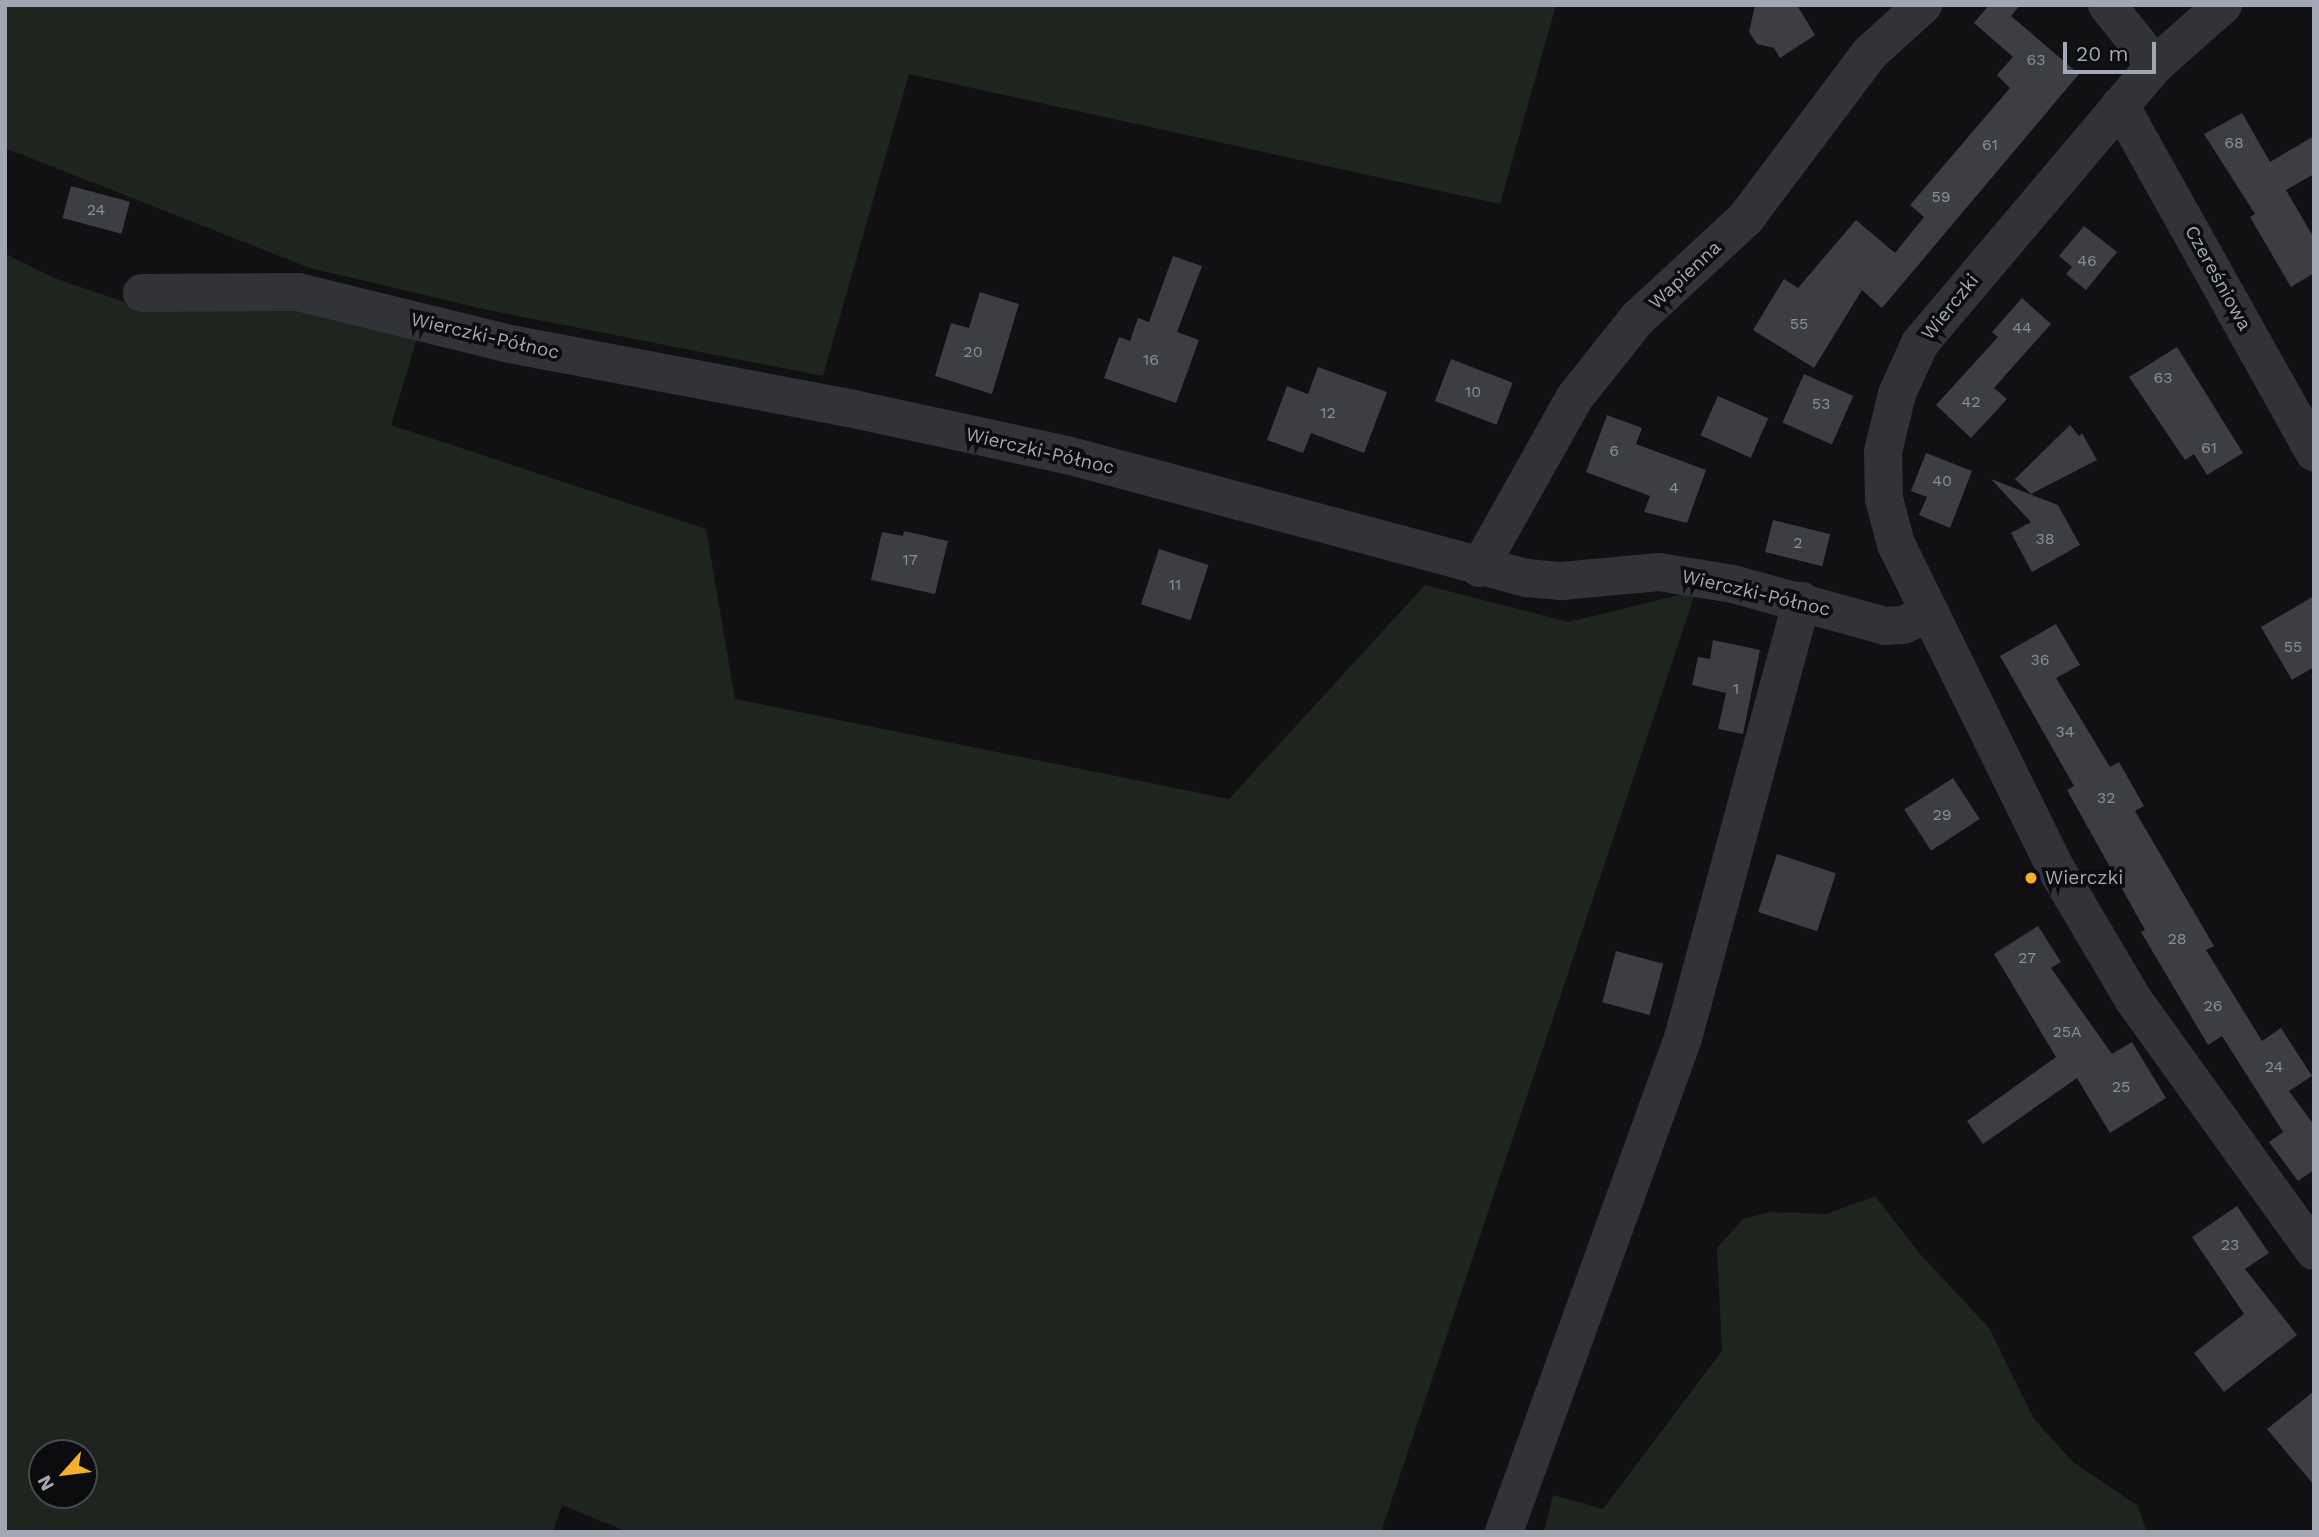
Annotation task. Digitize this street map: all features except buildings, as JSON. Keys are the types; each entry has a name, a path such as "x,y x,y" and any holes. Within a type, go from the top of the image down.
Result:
{"street":[{"name":"Wapienna","path":"1479,568 1575,397 1637,318 1746,218 1870,53 1923,5"},
{"path":"2107,5 2155,65"},
{"name":"Wierczki","path":"2223,5 2155,65 1920,343 1897,394 1883,452 1884,499 1896,544 2055,867 2133,999 2314,1251"},
{"name":"Czereśniowa","path":"2120,105 2314,452"},
{"name":"Wierczki-Północ","path":"142,293 298,292 505,343 849,408 1067,455 1479,568 1562,581 1658,572 1688,575 1802,601 1885,626 1903,625 1930,613"},
{"path":"1504,1532 1683,1038 1802,601"}],"shaded area":[{"path":"5,5 1556,5 1500,204 909,74 823,376 488,310 310,268 5,148"},
{"path":"5,254 54,278 139,307 294,307 418,335 391,425 706,529 735,699 1229,799 1425,585 1568,622 1696,591 1381,1532 628,1532 562,1505 553,1532 5,1532"},
{"path":"1875,1196 1920,1254 1989,1328 2034,1419 2073,1462 2137,1505 2147,1532 1544,1532 1553,1495 1603,1509 1722,1351 1717,1248 1743,1219 1770,1212 1826,1214"}],"place":[{"name":"Wierczki","path":"2031,878"}]}
